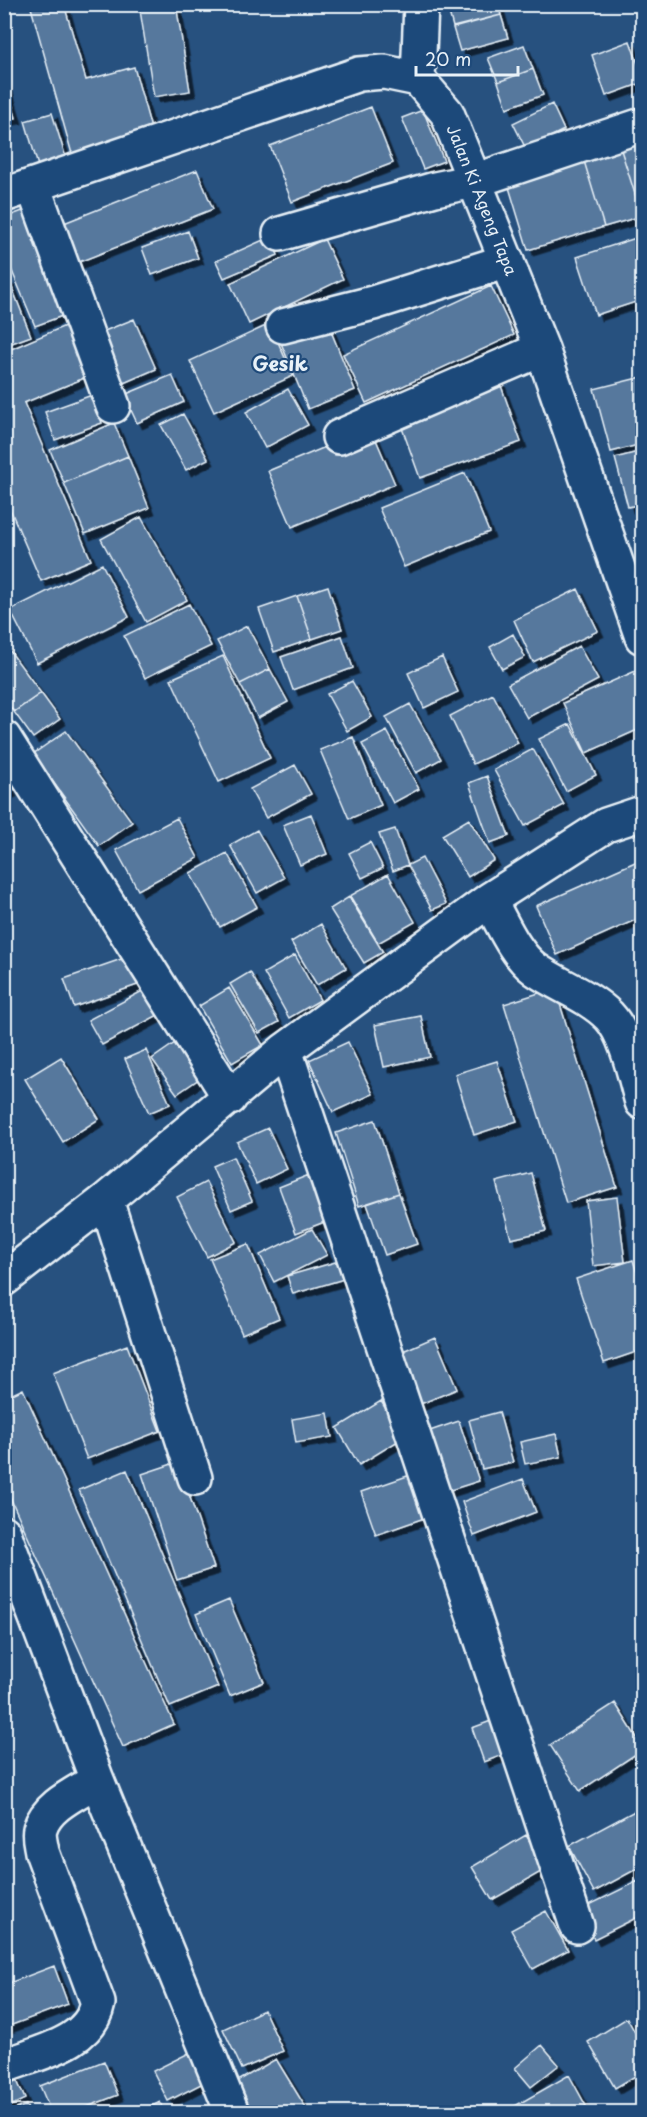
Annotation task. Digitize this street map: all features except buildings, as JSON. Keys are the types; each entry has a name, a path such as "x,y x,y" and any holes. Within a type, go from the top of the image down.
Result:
{"street":[{"path":"113,406 19,191 358,74 384,72 418,79 421,14"},
{"name":"Jalan Ki Ageng Tapa","path":"418,79 447,113 507,261 636,595 642,637"},
{"path":"280,234 435,189 474,181 642,125"},
{"path":"283,326 373,303 507,261"},
{"path":"339,437 542,349"},
{"path":"4,738 230,1098"},
{"path":"4,1279 106,1200 285,1050 489,900 606,825 642,813"},
{"path":"489,900 517,950 533,968 583,997 610,1017 626,1048 642,1102"},
{"path":"285,1050 577,1926"},
{"path":"106,1200 195,1478"},
{"path":"4,1533 97,1780 232,2112"},
{"path":"4,2066 79,2036 95,2018 98,2003 42,1852 39,1831 45,1817 59,1804 97,1780"}],"district":[{"name":"Gesik","path":"280,364"}]}
